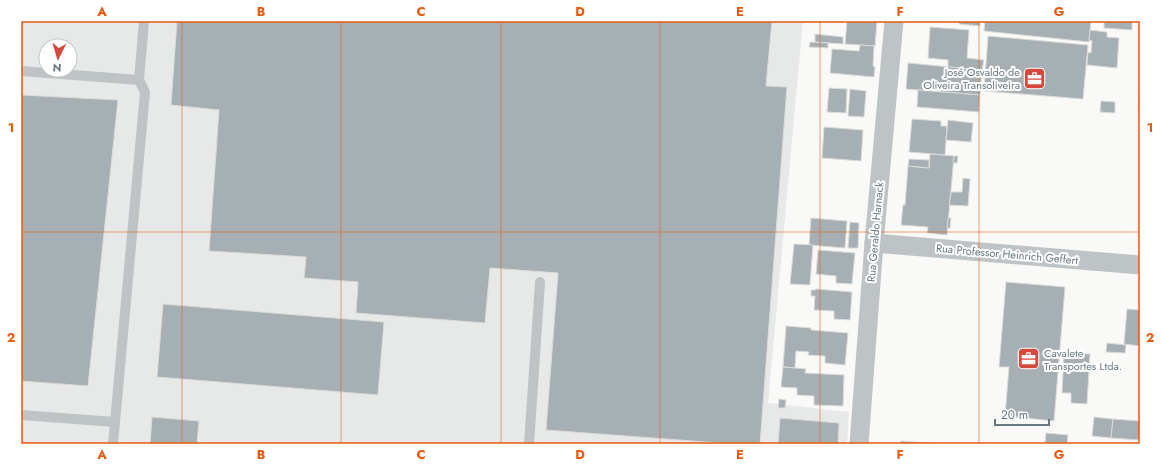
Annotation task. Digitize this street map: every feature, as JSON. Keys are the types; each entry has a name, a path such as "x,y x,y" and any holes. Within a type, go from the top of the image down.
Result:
{"street":[{"name":"Rua Geraldo Harnack","path":"859,444 874,243 894,21"},
{"name":"Rua Professor Heinrich Geffert","path":"874,243 1140,265"}],"lane":[{"path":"113,444 145,92 139,80 144,21"},
{"path":"21,71 139,80"},
{"path":"529,444 540,282"},
{"path":"21,415 115,422"}],"shaded area":[{"path":"21,21 803,21 768,403 849,412 847,444 21,444"}],"building":[{"path":"177,21 772,21 766,86 787,87 760,444 733,444 546,430 558,273 490,268 485,323 356,313 358,282 304,278 306,257 209,251 219,110 171,105"},
{"path":"847,21 877,21 875,46 845,44"},
{"path":"959,21 980,21 980,26 959,24"},
{"path":"985,21 1091,21 1089,42 984,31"},
{"path":"1104,21 1132,21 1132,30 1104,28"},
{"path":"930,27 969,30 967,58 984,60 982,70 948,67 948,60 928,58"},
{"path":"1090,30 1107,32 1107,37 1119,38 1117,68 1087,65 1088,52 1091,53 1092,41 1089,40"},
{"path":"815,34 843,37 843,44 815,42"},
{"name":"José Osvaldo de Oliveira Transoliveira","path":"988,36 1088,45 1083,99 984,91"},
{"path":"810,42 828,43 828,48 809,47"},
{"path":"860,45 874,46 874,77 830,73 832,49 859,51"},
{"path":"908,63 982,70 980,95 906,89"},
{"path":"1140,86 1140,111 1138,111"},
{"path":"829,88 847,89 846,113 827,112"},
{"path":"850,89 866,91 864,117 848,116"},
{"path":"918,90 980,95 979,112 917,107"},
{"path":"21,95 118,100 88,386 21,381"},
{"path":"1101,101 1115,102 1115,113 1100,112"},
{"path":"912,119 941,121 941,126 947,126 945,155 909,152"},
{"path":"948,120 973,123 971,142 946,140"},
{"path":"824,127 863,130 861,161 822,158"},
{"path":"930,154 954,156 947,235 927,233 928,227 901,225 903,205 905,205 908,166 929,168"},
{"path":"954,156 958,156 957,163 953,163"},
{"path":"909,159 929,160 929,168 908,166"},
{"path":"963,178 970,179 968,206 949,205 951,192 962,192"},
{"path":"811,218 847,221 845,248 809,245"},
{"path":"948,218 951,218 950,228 947,228"},
{"path":"850,222 859,223 858,248 848,248"},
{"path":"794,244 813,245 810,285 790,284"},
{"path":"818,250 855,253 852,284 836,283 836,276 816,274"},
{"name":"Cavalete Transportes Ltda.","path":"1006,282 1065,287 1054,421 1005,416 1009,367 999,367"},
{"path":"816,289 852,292 850,320 834,319 834,311 814,310 815,296 811,296 811,290"},
{"path":"163,304 384,322 378,395 157,377"},
{"path":"1127,309 1140,310 1140,346 1124,344"},
{"path":"786,326 848,333 845,365 825,363 825,356 808,355 809,352 796,351 795,368 783,367"},
{"path":"1107,343 1126,345 1125,353 1106,352"},
{"path":"1064,353 1090,354 1087,404 1071,403 1071,393 1062,393"},
{"path":"783,367 806,369 805,373 844,375 843,406 814,405 814,396 797,395 797,388 781,387"},
{"path":"779,399 786,400 785,408 778,408"},
{"path":"152,417 199,421 197,444 150,444"},
{"path":"1094,417 1113,419 1111,438 1092,436"},
{"path":"780,418 839,423 838,444 778,444"},
{"path":"1113,419 1140,421 1139,440 1111,438"},
{"path":"1046,433 1068,435 1067,444 1045,444"},
{"path":"901,441 929,443 929,444 900,444"},
{"path":"21,442 44,444 21,444"}],"place":[{"name":"José Osvaldo de Oliveira Transoliveira","path":"1035,78"},
{"name":"Cavalete Transportes Ltda.","path":"1029,359"}]}
